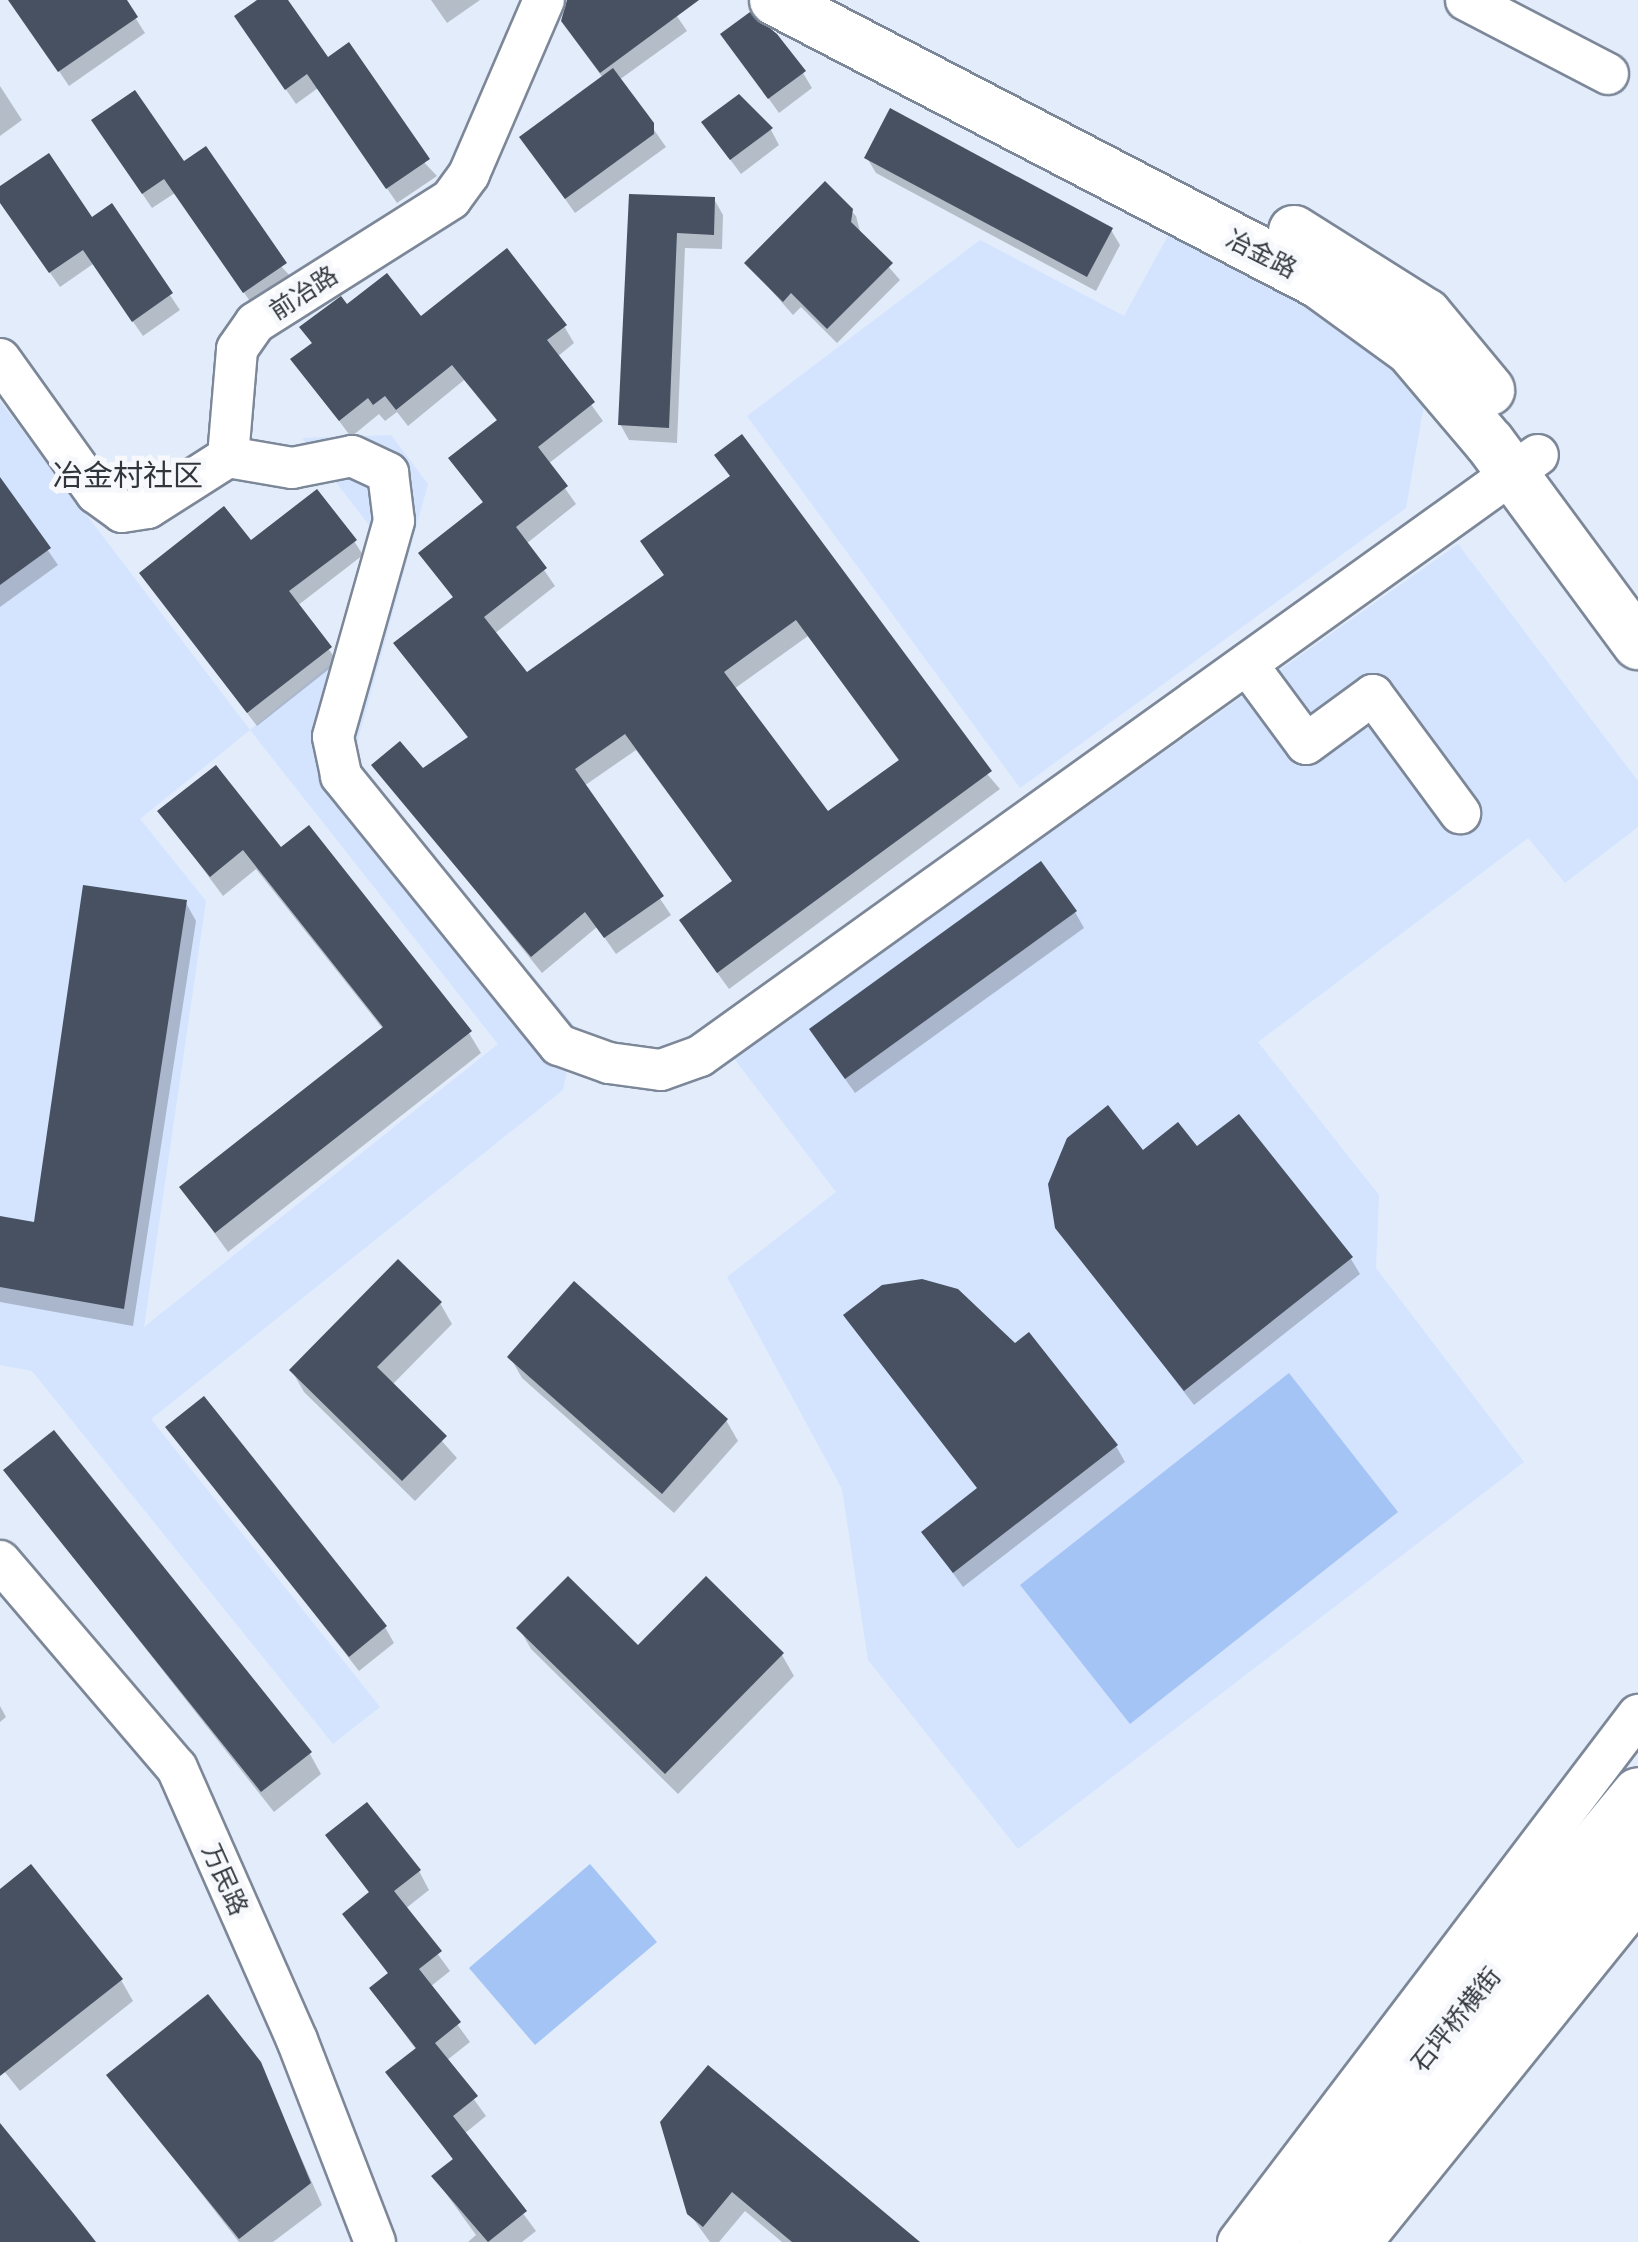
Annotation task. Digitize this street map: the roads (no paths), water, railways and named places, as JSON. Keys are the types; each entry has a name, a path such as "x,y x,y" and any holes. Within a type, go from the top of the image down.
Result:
{"main road":[{"name":"冶金路","path":"776,0 1318,282 1411,350 1525,464 1638,591"},
{"name":"冶金路","path":"851,0 1334,252 1426,314 1638,644"},
{"name":"石坪桥横街","path":"1267,2242 1638,1792"},
{"name":"石坪桥横街","path":"1325,2242 1638,1848"}],"street":[{"name":"前冶路","path":"228,457 237,349 256,323 450,199 469,174 544,0"},
{"path":"1466,0 1608,74"},
{"path":"0,359 96,493 122,512 148,508 228,457 292,468 352,456 388,473 394,520 333,737 341,776 559,1044 609,1063 661,1070 700,1056 1525,464"},
{"path":"1247,664 1306,744 1374,694 1460,813"},
{"name":"万民路","path":"0,1561 177,1768 297,2040 375,2242"},
{"path":"1238,2242 1638,1715"},
{"path":"1362,2242 1638,1900"}],"district":[{"name":"冶金村社区","path":"128,474"}]}
